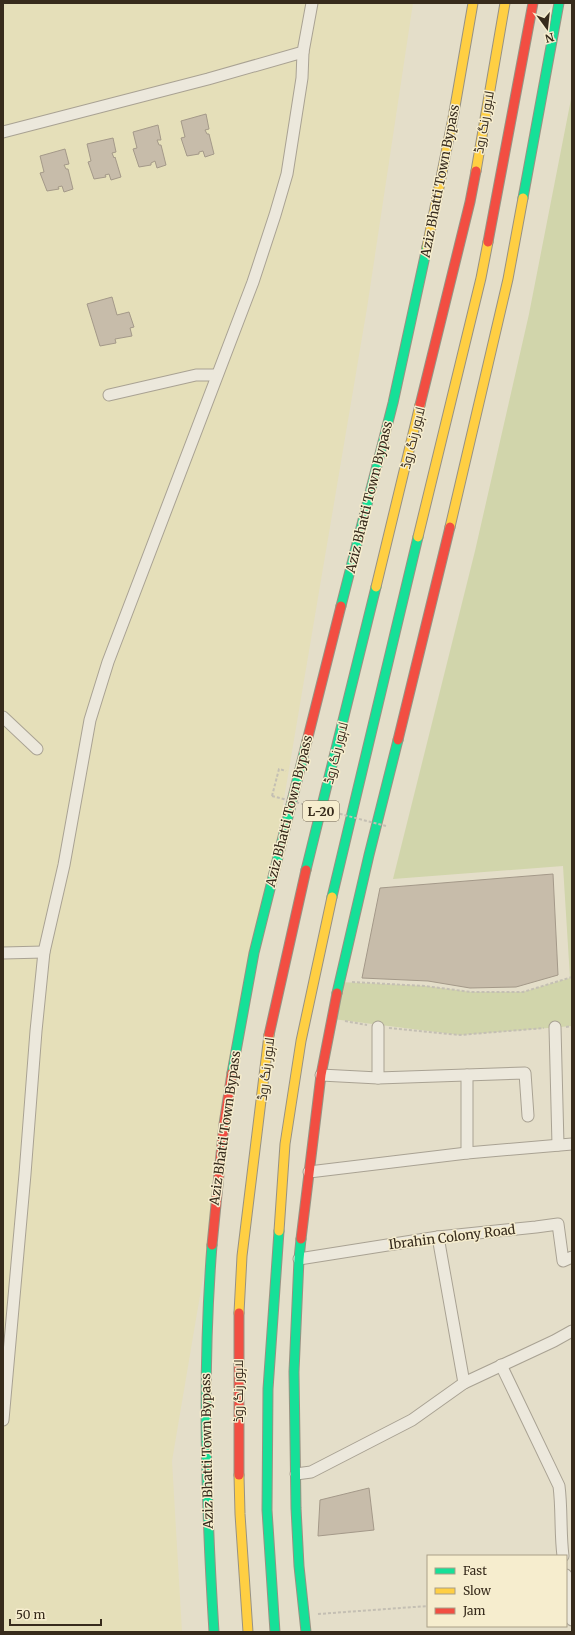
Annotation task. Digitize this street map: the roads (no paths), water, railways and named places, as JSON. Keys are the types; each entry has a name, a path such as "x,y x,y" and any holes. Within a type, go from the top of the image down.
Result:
{"main road":[{"name":"Aziz Bhatti Town Bypass","path":"214,1632 206,1493 206,1319 215,1205 235,1051 262,918 379,458 434,220 473,3"},
{"name":"لاہور رنگ روڈ","path":"248,1632 240,1514 238,1332 242,1256 268,1042 293,925 470,202 505,3"},
{"name":"لاہور رنگ روڈ","path":"275,1632 267,1510 268,1389 285,1144 301,1041 332,895 481,278 533,3"},
{"path":"306,1632 299,1566 294,1372 300,1260 321,1075 339,982 369,854 426,629 508,279 559,3"}],"street":[{"path":"3,1420 44,952 64,865 90,720 105,669 253,282 275,215 287,174 302,78 303,52 312,3"},
{"path":"3,132 208,79 303,52"},
{"path":"109,394 196,375 216,376"},
{"path":"3,717 37,749"},
{"path":"3,953 44,952"},
{"path":"378,1027 378,1078"},
{"path":"555,1028 558,1146"},
{"path":"321,1075 378,1078 525,1073 528,1116"},
{"path":"467,1075 467,1153"},
{"path":"309,1172 467,1153 572,1144"},
{"name":"Ibrahin Colony Road","path":"300,1260 438,1237 558,1224 563,1261 571,1260"},
{"path":"438,1237 464,1383"},
{"path":"296,1474 311,1472 412,1420 464,1383 554,1341 572,1331"},
{"path":"501,1365 559,1486 563,1555"},
{"path":"567,1582 572,1620"}]}
